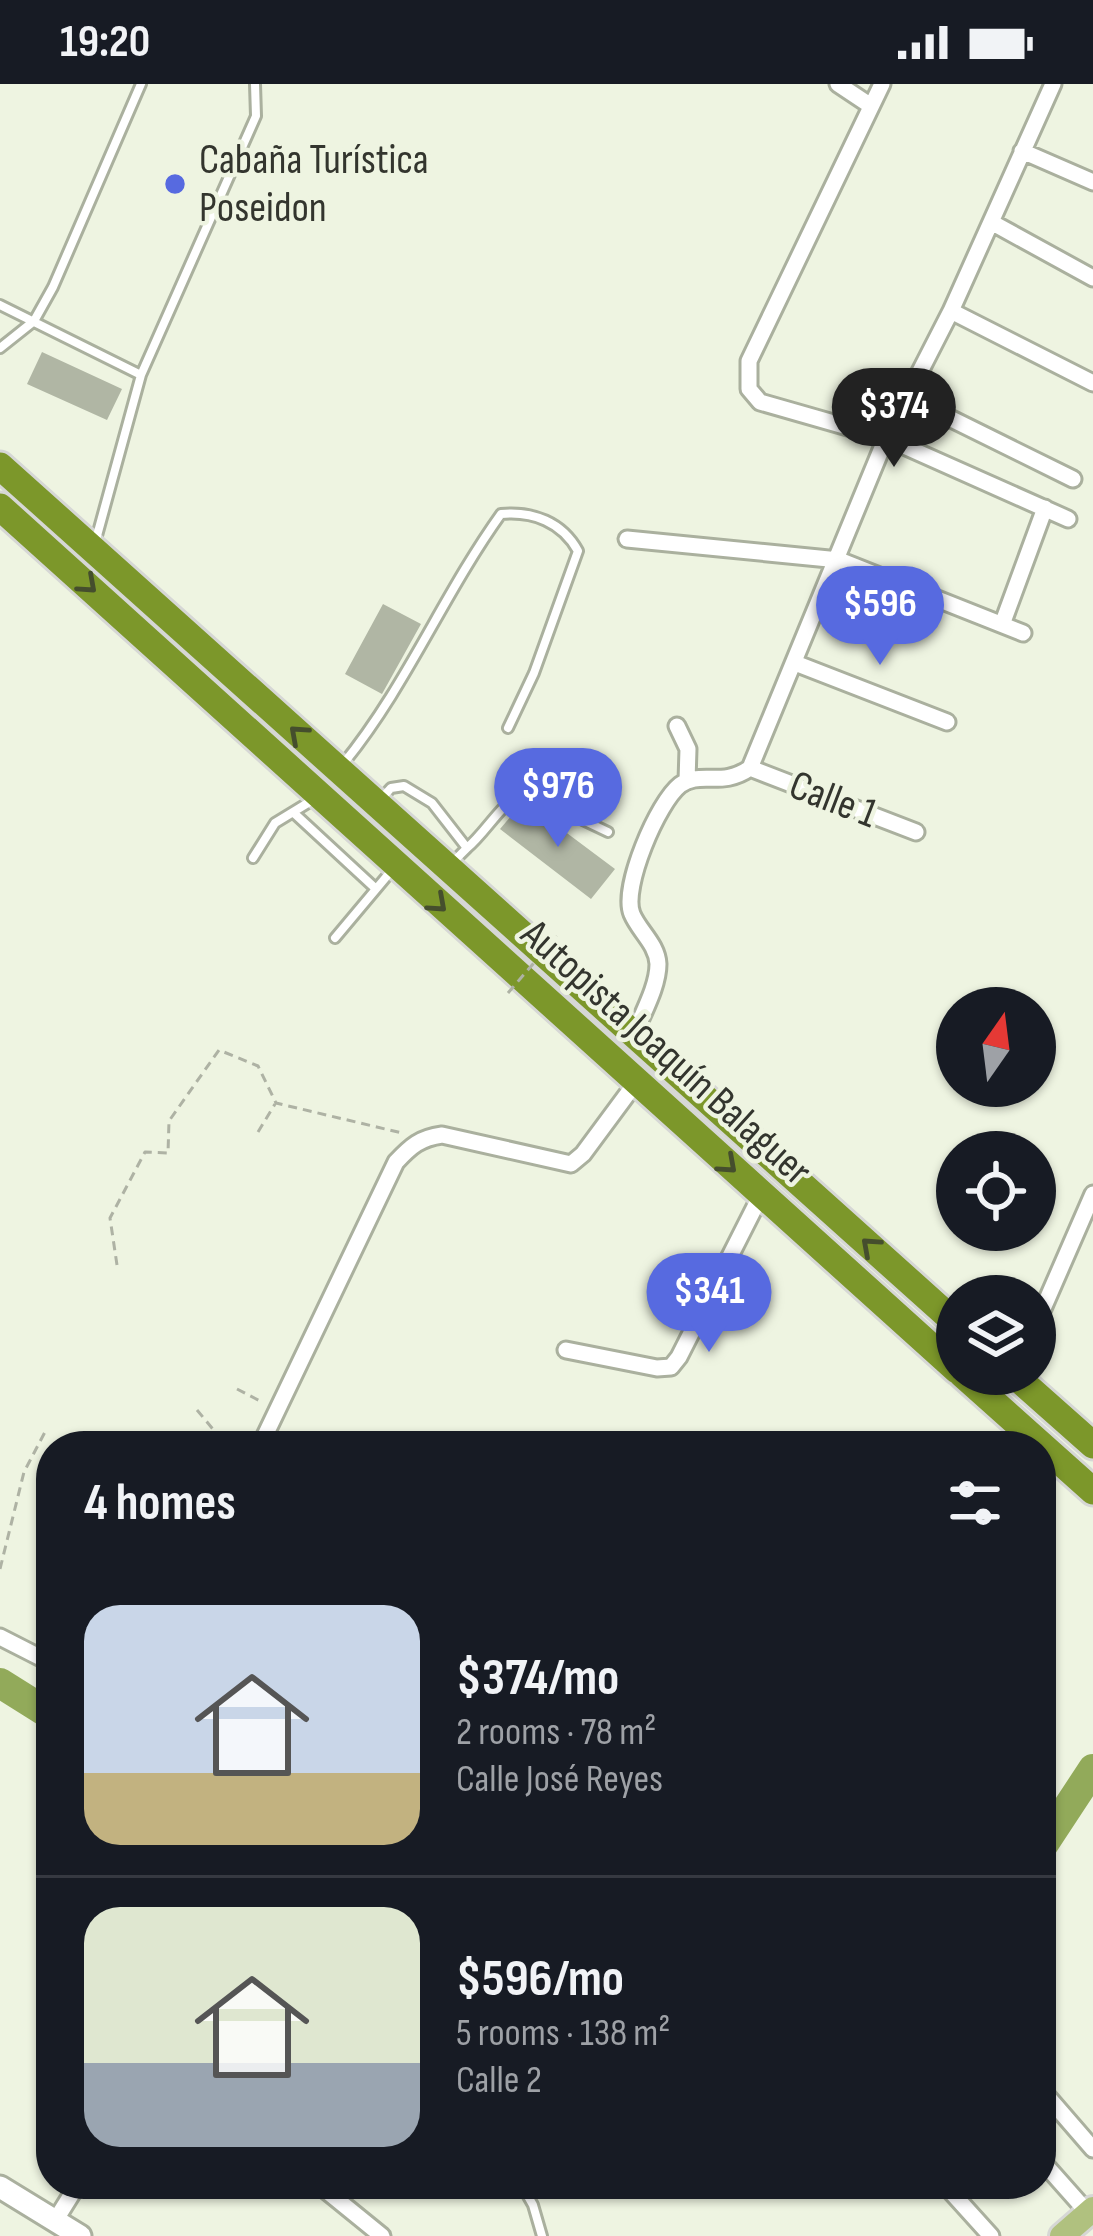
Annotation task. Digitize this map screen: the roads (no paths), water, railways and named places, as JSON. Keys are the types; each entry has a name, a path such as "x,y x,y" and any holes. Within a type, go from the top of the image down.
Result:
{"highway":[{"name":"Autopista Joaquín Balaguer","path":"0,466 417,842 456,858 634,1035 936,1305"},
{"name":"Autopista Joaquín Balaguer","path":"0,507 306,806 396,866 936,1351"},
{"name":"Autopista Joaquín Balaguer","path":"985,1395 1025,1431"},
{"path":"1037,1395 1093,1445"},
{"name":"Autopista Joaquín Balaguer","path":"1056,1458 1093,1491"}],"main road":[{"path":"0,2187 64,2229"},
{"path":"1065,2235 1092,2223"}],"street":[{"path":"838,84 871,106"},
{"path":"882,84 749,361 749,389 760,402 886,438 1067,519"},
{"path":"634,1035 658,965 655,949 633,916 630,891 635,869 667,800 687,781 736,778 751,768 886,438 951,311 1053,84"},
{"path":"1022,151 1093,182"},
{"path":"991,222 1093,278"},
{"path":"951,311 1093,383"},
{"path":"907,397 1073,479"},
{"path":"1003,622 1045,508"},
{"path":"627,539 839,560 1023,633"},
{"path":"795,663 947,722"},
{"path":"677,726 688,748 687,781"},
{"name":"Calle 1","path":"751,768 916,832"},
{"path":"269,1431 396,1162 421,1138 464,1138 571,1164 637,1082"},
{"path":"1056,1279 1093,1194"},
{"path":"566,1350 657,1368 670,1366 680,1357 761,1195"},
{"path":"0,1637 36,1655"},
{"path":"1056,2107 1093,2149"},
{"path":"1056,2179 1092,2223"},
{"path":"64,2229 73,2199"},
{"path":"336,2199 382,2236"},
{"path":"958,2199 992,2236"}],"lane":[{"path":"0,348 34,321 53,286 140,84"},
{"path":"93,550 141,375 256,116 255,84"},
{"path":"0,305 141,375"},
{"path":"338,770 392,700 462,567 501,514 518,513 559,527 578,551 534,673 508,728"},
{"path":"377,804 395,785 411,788 432,803 456,858 486,832 513,797 524,792 608,832"},
{"path":"253,858 275,823 306,806 375,888"},
{"path":"334,938 417,842"},
{"path":"530,2199 542,2236"}],"waterway":[{"path":"0,1683 36,1706"},
{"path":"1056,1825 1093,1769"}],"place":[{"name":"Cabaña Turística Poseidon","path":"175,184"}]}
